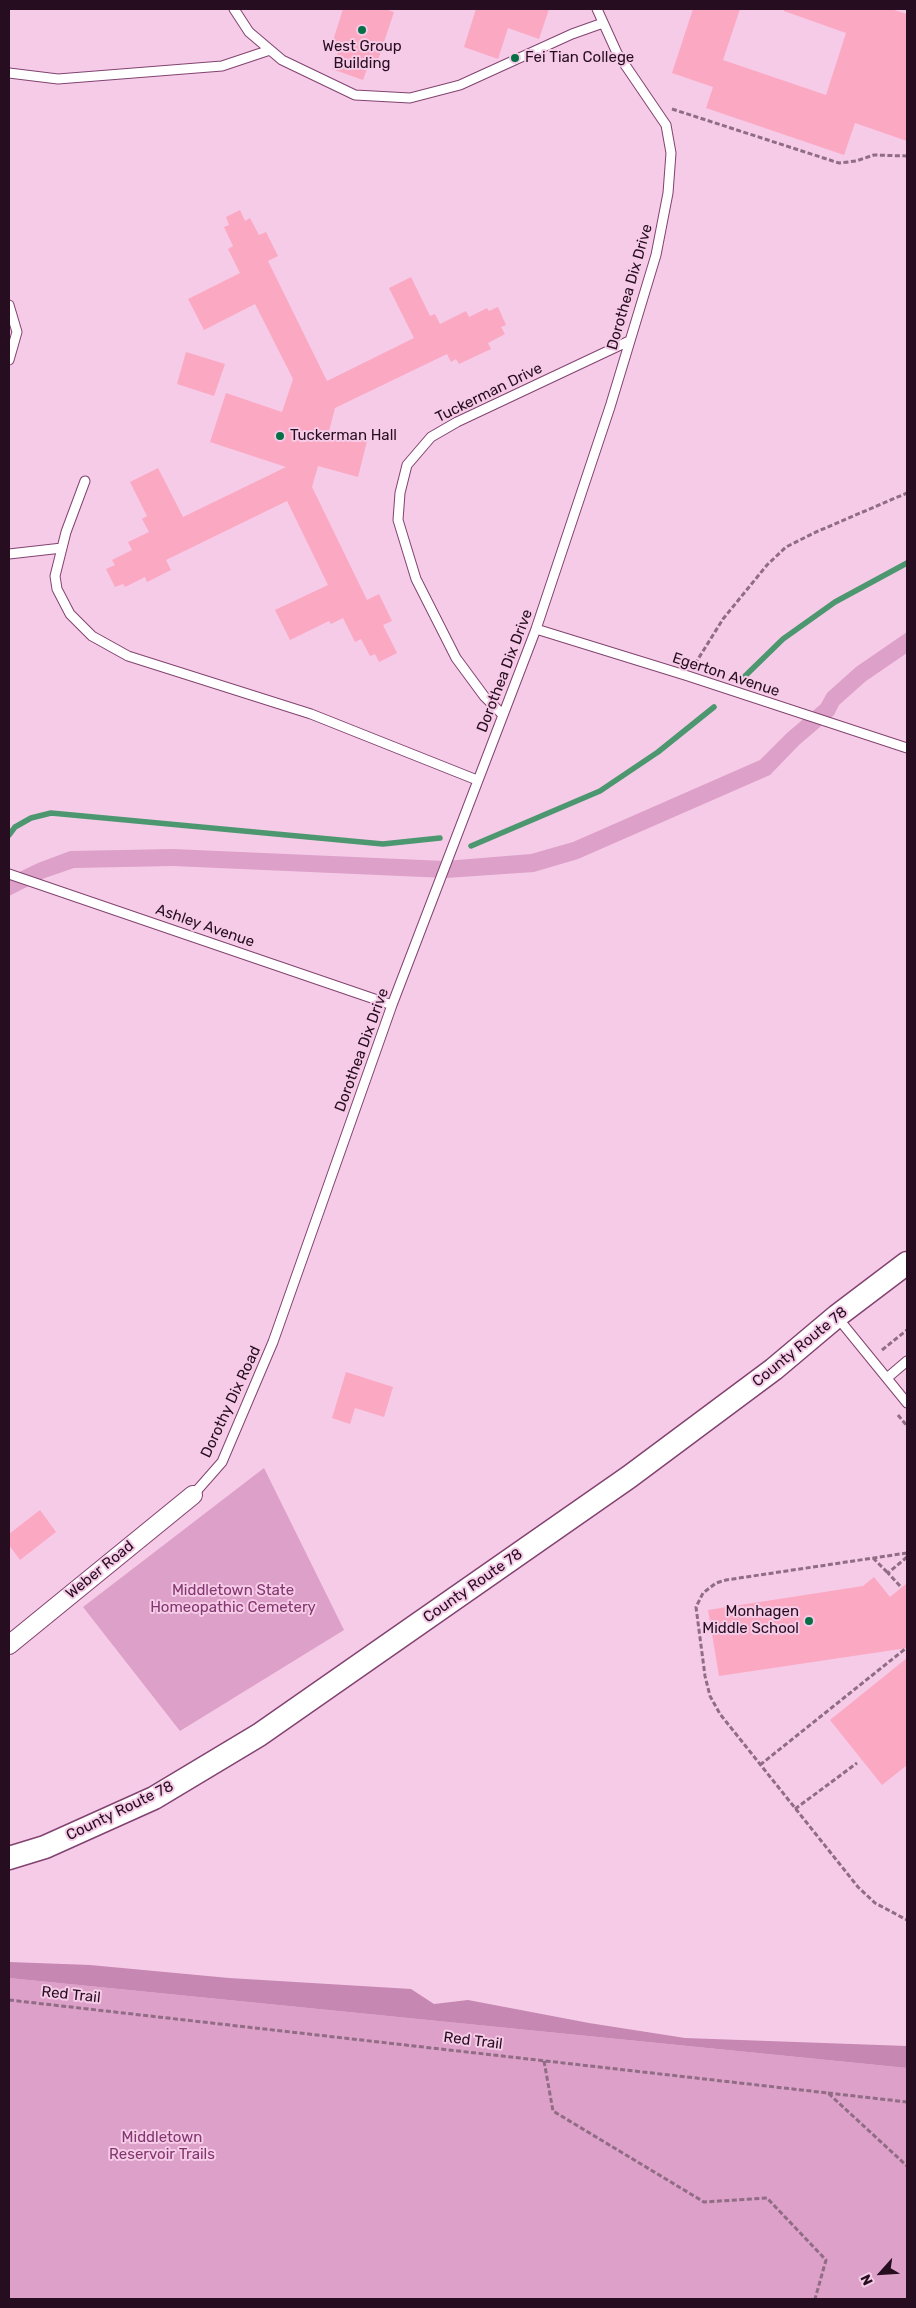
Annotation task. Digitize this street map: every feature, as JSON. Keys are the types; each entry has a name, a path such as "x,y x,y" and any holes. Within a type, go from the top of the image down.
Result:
{"street":[{"name":"County Route 78","path":"9,1858 45,1847 154,1798 259,1735 629,1477 774,1369 837,1316 907,1263"},
{"name":"Weber Road","path":"9,1645 193,1495"}],"lane":[{"path":"234,9 249,32 282,60 355,95 410,98 460,85 572,34 603,23"},
{"name":"Dorothea Dix Drive","path":"273,1342 392,1005 459,836 477,780 536,629 610,407 656,255 668,193 671,153 666,125 618,53 597,9"},
{"path":"9,73 58,79 222,66 270,50"},
{"path":"9,304 17,332 9,360"},
{"name":"Tuckerman Drive","path":"503,716 484,696 456,658 416,579 398,520 400,493 407,465 431,437 450,426 629,341"},
{"path":"84,481 55,576 57,589 70,614 92,636 128,656 311,714 477,780"},
{"path":"9,554 62,548"},
{"name":"Egerton Avenue","path":"536,629 688,676 907,748"},
{"name":"Ashley Avenue","path":"9,874 392,1005"},
{"path":"837,1316 907,1403"},
{"name":"Dorothy Dix Road","path":"193,1495 222,1462 273,1342"},
{"path":"887,1378 907,1361"}],"path":[{"path":"653,103 839,163 856,161 874,155 907,156"},
{"path":"688,676 724,619 767,565 786,547 907,493"},
{"path":"880,1352 907,1330"},
{"path":"907,1553 726,1580 708,1588 699,1598 696,1607 710,1696 730,1729 866,1895 886,1910 907,1920"},
{"path":"888,1573 907,1557"},
{"path":"873,1558 900,1586"},
{"path":"760,1765 905,1649"},
{"path":"795,1809 857,1763"},
{"name":"Red Trail","path":"9,2000 907,2102"},
{"path":"544,2061 553,2111 704,2202 767,2198 826,2260 815,2299"},
{"path":"828,2093 907,2166"}],"green space":[{"path":"907,632 907,653 866,681 839,705 834,715 799,745 770,775 578,859 534,872 446,878 173,866 74,868 45,878 9,896 9,877 38,863 70,851 173,849 445,861 531,854 573,842 760,760 787,733 821,704 827,693 856,667"},
{"name":"Middletown State Homeopathic Cemetery","path":"264,1468 344,1630 180,1731 83,1607"},
{"name":"Middletown Reservoir Trails","path":"9,1978 907,2068 907,2299 9,2299"}],"shaded area":[{"path":"9,1962 90,1965 229,1978 411,1989 434,2004 468,2000 589,2023 685,2038 907,2046 907,2068 9,1978"}],"building":[{"name":"West Group Building","path":"343,9 385,9 394,12 377,63 370,61 363,80 332,69 339,50 331,47"},
{"path":"476,9 549,9 539,39 508,28 498,59 464,47"},
{"path":"693,9 740,9 723,60 826,95 846,33 784,11 784,9 891,9 907,14 907,141 855,123 844,155 706,108 713,87 672,73"},
{"name":"Tuckerman Hall","path":"240,210 245,221 250,218 259,235 266,232 278,256 268,261 327,381 414,338 389,288 411,277 430,316 435,314 440,324 466,311 469,317 487,308 489,311 498,307 506,325 501,327 505,334 488,343 491,349 459,364 456,359 451,362 447,354 335,408 329,431 367,441 358,477 318,466 312,487 367,600 379,594 392,621 383,625 397,653 379,662 375,654 370,656 361,639 355,642 343,618 331,624 329,621 290,640 275,610 328,585 287,501 166,560 171,570 147,582 145,577 125,587 123,584 115,587 106,569 115,565 112,560 132,550 128,542 149,532 142,519 147,516 130,482 158,468 183,517 286,467 210,442 226,393 282,412 293,379 255,304 204,330 188,299 240,273 228,249 233,246 224,227 229,225 226,217"},
{"path":"186,352 225,364 214,396 177,384"},
{"path":"346,1372 393,1387 384,1417 355,1408 350,1424 332,1418"},
{"path":"40,1510 56,1532 20,1560 9,1545 9,1534"},
{"name":"Monhagen Middle School","path":"874,1577 890,1597 907,1583 907,1648 719,1676 708,1610 863,1586"},
{"path":"907,1658 907,1765 882,1785 830,1720"}],"waterway":[{"path":"744,677 783,639 835,602 907,563"},
{"path":"471,846 600,791 658,752 714,707"},
{"path":"9,835 15,827 31,818 51,813 383,844 440,838"}],"place":[{"name":"West Group Building","path":"362,30"},
{"name":"Fei Tian College","path":"515,58"},
{"name":"Tuckerman Hall","path":"280,436"},
{"name":"Monhagen Middle School","path":"809,1621"}]}
